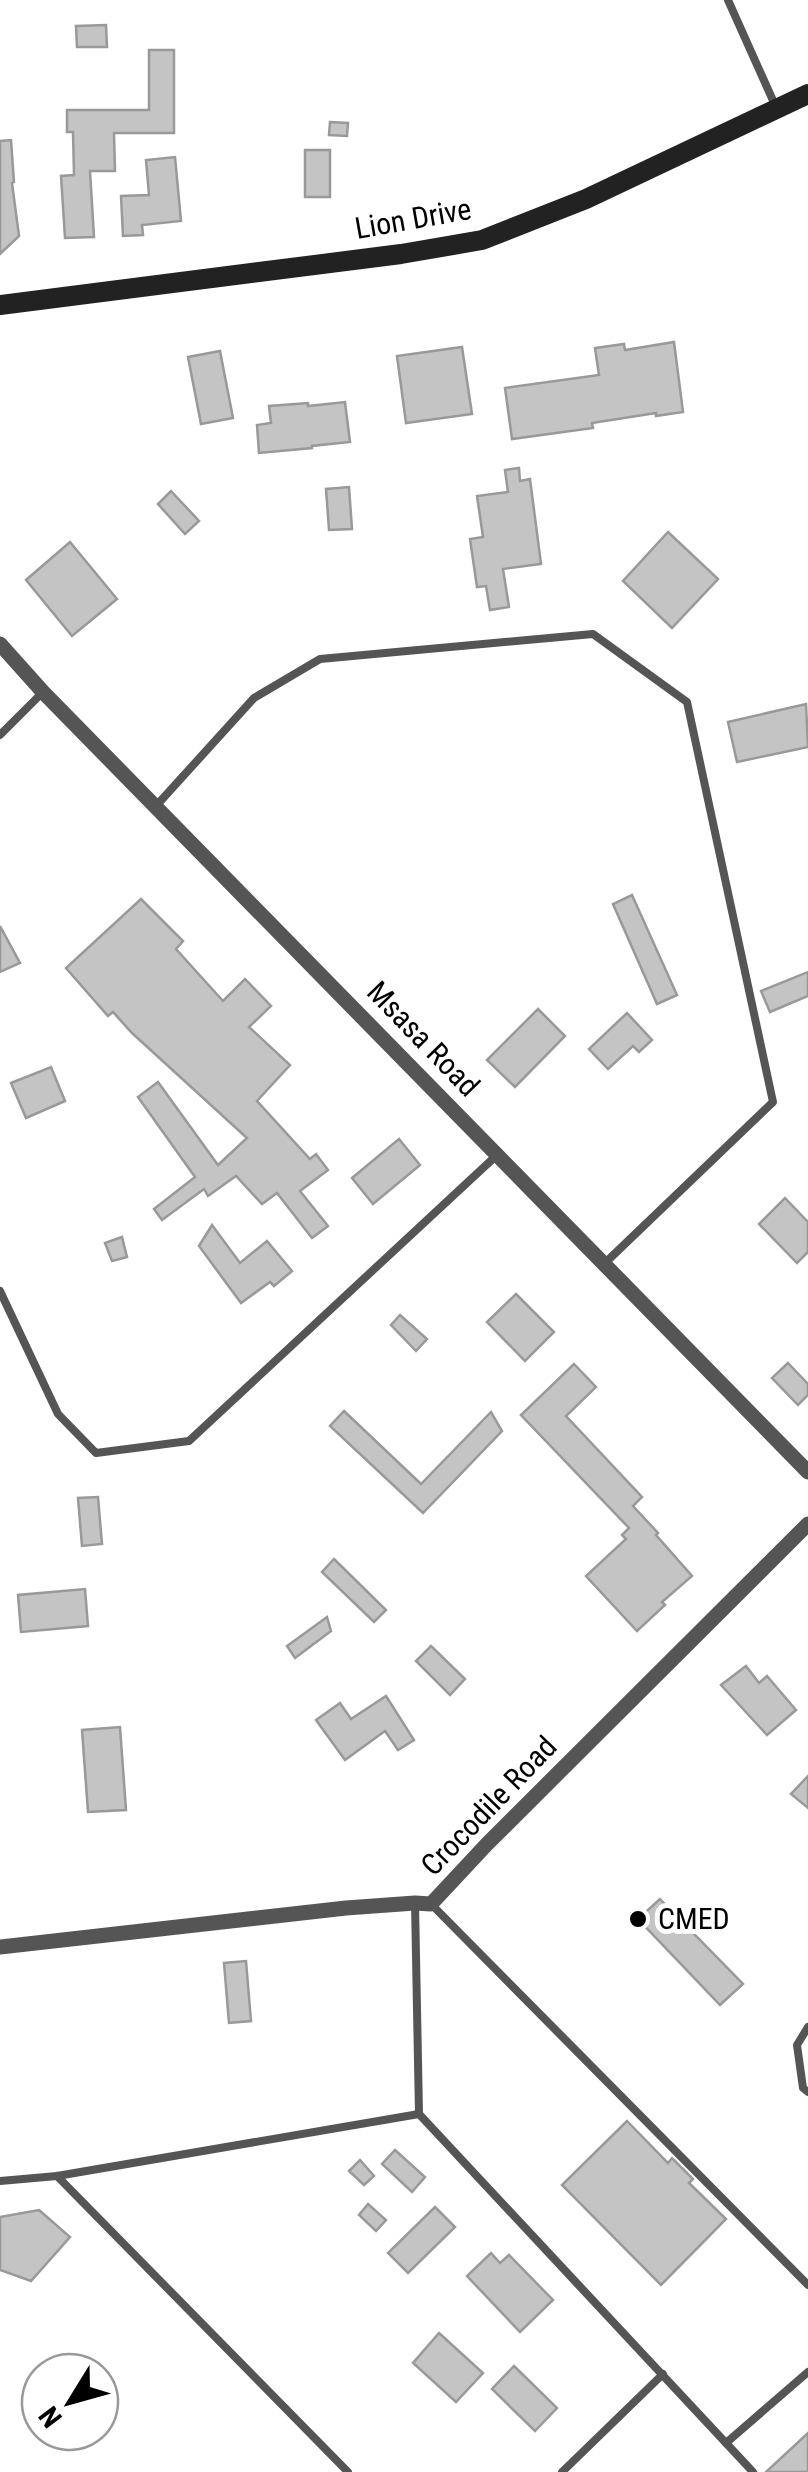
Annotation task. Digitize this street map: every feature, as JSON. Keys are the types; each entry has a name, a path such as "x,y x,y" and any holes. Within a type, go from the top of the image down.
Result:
{"street":[{"name":"Lion Drive","path":"0,305 401,254 482,240 586,199 808,94"},
{"name":"Msasa Road","path":"0,644 808,1472"},
{"name":"Crocodile Road","path":"0,1946 423,1903 488,1844 808,1524"}],"lane":[{"path":"728,0 776,109"},
{"path":"155,806 254,698 320,659 593,634 686,702 773,1102 604,1264"},
{"path":"0,734 43,692"},
{"path":"0,1291 58,1414 96,1453 189,1441 498,1155"},
{"path":"423,1903 420,2114 753,2472"},
{"path":"423,1903 808,2285"},
{"path":"808,2027 797,2045 803,2088 808,2092"},
{"path":"0,2181 57,2176 420,2114"},
{"path":"57,2176 348,2472"},
{"path":"726,2443 808,2372"},
{"path":"562,2472 662,2374"}],"building":[{"path":"106,25 107,47 77,47 76,26"},
{"path":"149,50 174,50 174,133 114,133 115,171 90,171 94,237 65,238 61,176 74,175 73,132 67,132 67,110 149,110"},
{"path":"330,122 348,123 347,136 329,135"},
{"path":"11,140 19,236 0,254 0,141"},
{"path":"305,150 330,150 330,197 305,197"},
{"path":"175,157 181,221 142,225 143,235 123,236 121,196 149,195 146,160"},
{"path":"674,342 683,412 592,423 593,428 512,439 505,388 599,375 595,348 624,344 625,350"},
{"path":"462,347 472,414 406,423 397,356"},
{"path":"220,351 233,418 201,424 188,357"},
{"path":"345,402 350,442 259,453 257,425 271,423 269,406"},
{"path":"519,468 520,481 530,479 541,564 503,569 509,607 490,610 486,586 477,587 470,539 483,537 477,496 508,492 505,470"},
{"path":"349,487 352,529 329,530 326,489"},
{"path":"171,491 199,521 185,534 158,504"},
{"path":"668,532 718,579 672,628 623,581"},
{"path":"70,542 117,599 72,636 26,580"},
{"path":"806,704 808,747 737,762 728,722"},
{"path":"632,895 677,995 657,1004 613,904"},
{"path":"141,899 183,941 176,949 223,1001 245,979 271,1006 249,1027 290,1065 257,1101 310,1159 316,1154 328,1170 300,1191 328,1226 312,1238 277,1193 262,1204 236,1176 208,1196 204,1189 162,1220 154,1209 195,1177 138,1097 158,1082 218,1165 247,1138 113,1012 108,1016 66,968"},
{"path":"0,926 20,963 0,972"},
{"path":"808,972 808,996 770,1012 761,991"},
{"path":"538,1009 565,1036 515,1087 487,1060"},
{"path":"627,1013 652,1040 639,1052 633,1046 608,1069 589,1049"},
{"path":"51,1067 65,1101 26,1118 11,1083"},
{"path":"399,1139 420,1165 373,1204 352,1178"},
{"path":"785,1198 808,1222 808,1252 797,1263 759,1224"},
{"path":"212,1225 240,1263 267,1241 292,1271 274,1286 270,1282 241,1303 199,1246"},
{"path":"122,1237 127,1257 112,1261 105,1243"},
{"path":"516,1294 554,1332 525,1361 487,1322"},
{"path":"400,1315 427,1339 416,1351 391,1325"},
{"path":"788,1363 808,1384 808,1395 798,1405 772,1378"},
{"path":"574,1364 596,1387 566,1416 642,1497 633,1506 692,1576 637,1631 586,1576 626,1539 622,1535 629,1528 521,1415"},
{"path":"344,1411 421,1484 491,1412 502,1431 423,1513 330,1426"},
{"path":"98,1497 102,1544 82,1546 78,1498"},
{"path":"334,1559 386,1610 374,1622 322,1572"},
{"path":"85,1589 88,1626 21,1632 18,1595"},
{"path":"327,1617 331,1631 295,1658 287,1646"},
{"path":"431,1646 465,1679 450,1695 416,1661"},
{"path":"746,1666 759,1683 767,1676 796,1710 767,1735 721,1685"},
{"path":"386,1696 414,1740 398,1750 385,1731 345,1760 316,1720 340,1703 351,1719"},
{"path":"120,1727 126,1810 88,1812 82,1730"},
{"path":"808,1776 808,1808 791,1794"},
{"path":"660,1899 743,1984 720,2005 638,1919"},
{"path":"246,1961 251,2021 229,2023 224,1963"},
{"path":"627,2121 668,2163 672,2158 693,2179 689,2183 726,2219 661,2285 562,2185"},
{"path":"395,2150 425,2177 412,2192 382,2164"},
{"path":"360,2160 374,2176 364,2185 349,2171"},
{"path":"368,2204 386,2220 376,2231 359,2215"},
{"path":"435,2207 455,2227 408,2273 388,2253"},
{"path":"39,2210 70,2237 31,2281 0,2270 0,2217"},
{"path":"491,2253 500,2263 509,2255 553,2300 520,2332 467,2276"},
{"path":"439,2333 483,2373 456,2402 413,2363"},
{"path":"514,2366 557,2408 535,2431 492,2389"},
{"path":"808,2433 808,2472 766,2472"}],"place":[{"name":"CMED","path":"638,1919"}]}
